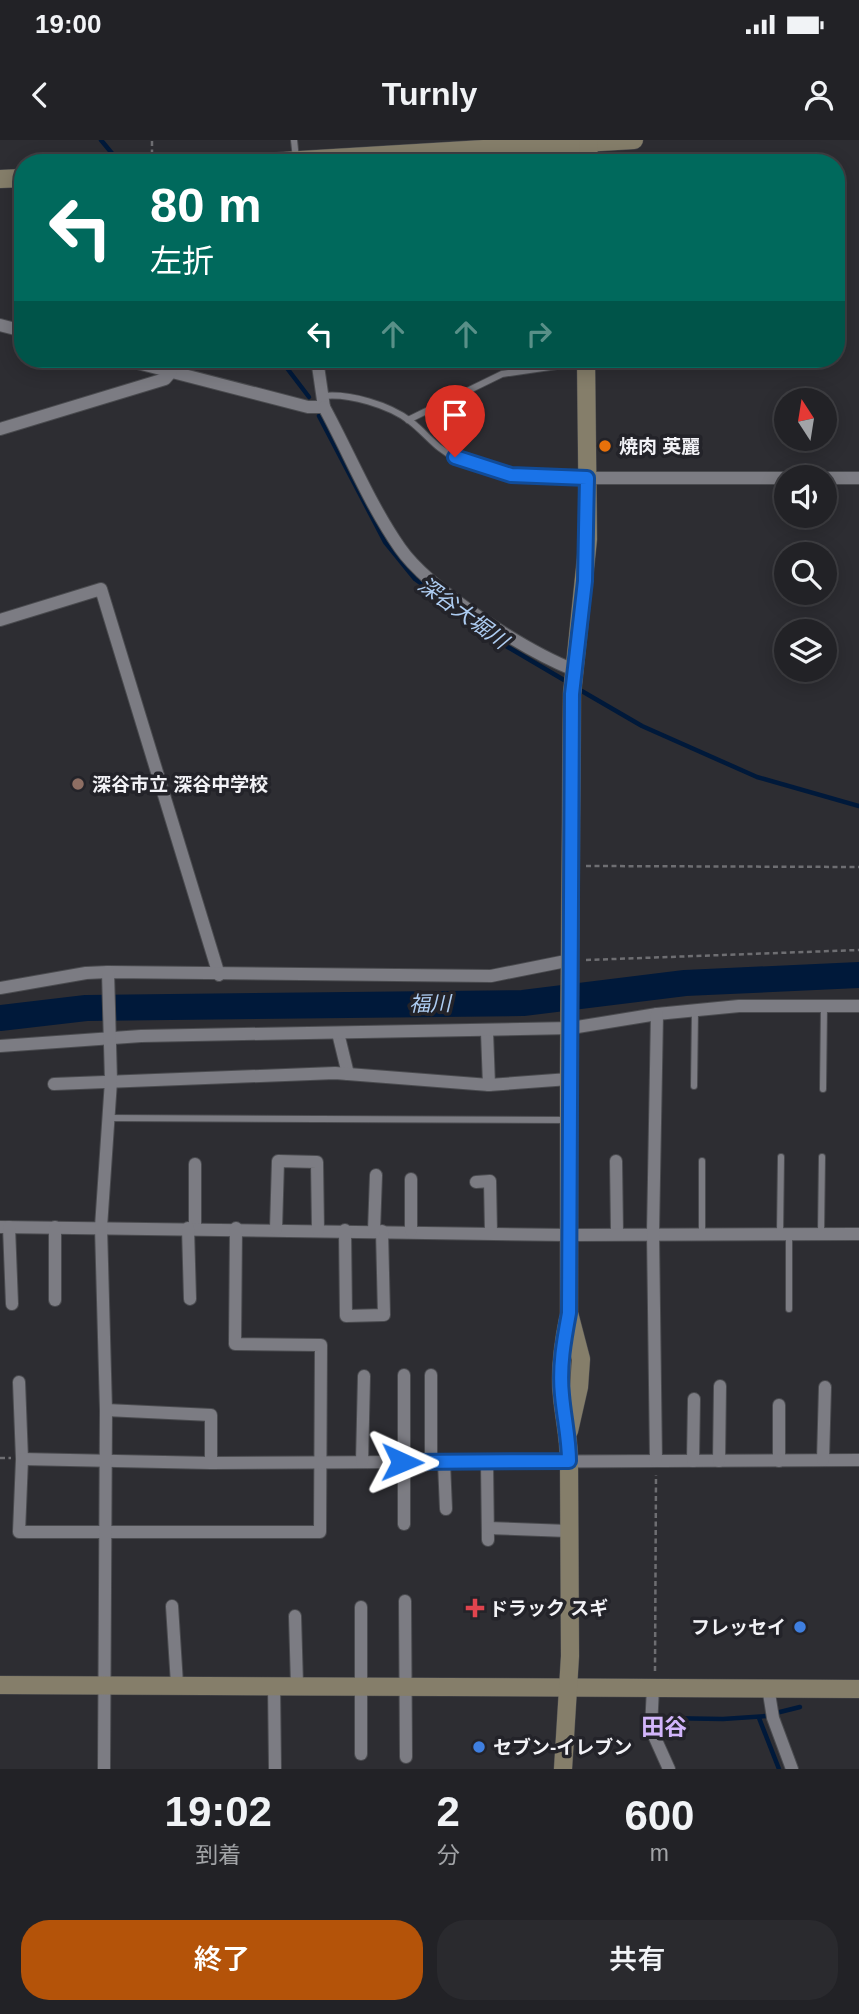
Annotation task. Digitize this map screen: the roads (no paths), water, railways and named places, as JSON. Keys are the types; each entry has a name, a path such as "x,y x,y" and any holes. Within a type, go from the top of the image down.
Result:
{"street":[{"path":"399,154 634,140"},
{"path":"156,368 308,407 323,402"},
{"path":"318,368 323,402 393,537 419,569 479,615 543,656 574,670"},
{"path":"563,1769 569,1686 569,1431 579,1387 581,1359 569,1313 569,1079 574,670 585,581 586,368"},
{"path":"0,429 165,379 171,372"},
{"path":"587,478 859,478"},
{"path":"0,620 101,589 219,975"},
{"path":"0,988 86,973 108,977 491,976 571,966"},
{"path":"104,1769 107,1532 101,1227 111,1081 108,977"},
{"path":"0,1046 110,1035 486,1032 739,1006 859,1006"},
{"path":"656,1461 653,1233 657,1014"},
{"path":"338,1032 348,1074"},
{"path":"486,1032 489,1085"},
{"path":"54,1084 348,1074 489,1085 569,1079"},
{"path":"276,1229 278,1161 317,1162 317,1230"},
{"path":"616,1161 617,1233"},
{"path":"190,1299 195,1164"},
{"path":"345,1230 345,1316 384,1315 376,1175"},
{"path":"411,1179 411,1231"},
{"path":"476,1181 490,1181 491,1233"},
{"path":"12,1304 5,1227 236,1228 569,1235 859,1234"},
{"path":"55,1227 55,1300"},
{"path":"19,1382 22,1459 19,1532 320,1532 321,1345 235,1344 236,1228"},
{"path":"362,1462 364,1376"},
{"path":"404,1376 404,1524"},
{"path":"431,1376 437,1463 446,1509"},
{"path":"719,1461 720,1386"},
{"path":"823,1460 825,1387"},
{"path":"693,1461 694,1399"},
{"path":"779,1405 779,1461"},
{"path":"106,1410 211,1415 211,1463"},
{"path":"22,1459 211,1463 859,1460"},
{"path":"487,1463 488,1534 568,1531"},
{"path":"405,1601 406,1757"},
{"path":"173,1606 177,1684"},
{"path":"361,1607 362,1754"},
{"path":"295,1616 297,1685"},
{"path":"654,1680 651,1729 669,1769"},
{"path":"0,1685 569,1686 654,1680 859,1689"},
{"path":"274,1685 275,1768"},
{"path":"768,1687 773,1718 793,1769"}],"lane":[{"path":"408,420 502,374 538,368"},
{"path":"323,402 349,395 408,420 435,447 484,469 542,478 587,478"},
{"path":"823,1089 824,1006"},
{"path":"694,1086 695,1010"},
{"path":"108,1118 569,1120"},
{"path":"781,1157 789,1309"},
{"path":"821,1233 822,1157"},
{"path":"702,1161 702,1233"}],"waterway":[{"name":"深谷大堀川","path":"101,140 113,154"},
{"name":"深谷大堀川","path":"287,368 309,397"},
{"name":"深谷大堀川","path":"319,416 385,542 415,579 506,646 564,680"},
{"name":"深谷大堀川","path":"580,690 642,726 757,777 859,806"},
{"name":"福川","path":"0,1018 86,1008 523,1003 685,983 859,975"},
{"path":"776,1713 800,1707"},
{"path":"662,1718 723,1719 766,1716"},
{"path":"759,1718 779,1769"}],"place":[{"name":"焼肉 英麗","path":"605,446"},
{"name":"深谷市立 深谷中学校","path":"78,784"},
{"name":"ドラック スギ","path":"475,1608"},
{"name":"フレッセイ","path":"800,1627"},
{"name":"セブン-イレブン","path":"479,1747"}],"district":[{"name":"田谷","path":"664,1727"}]}
